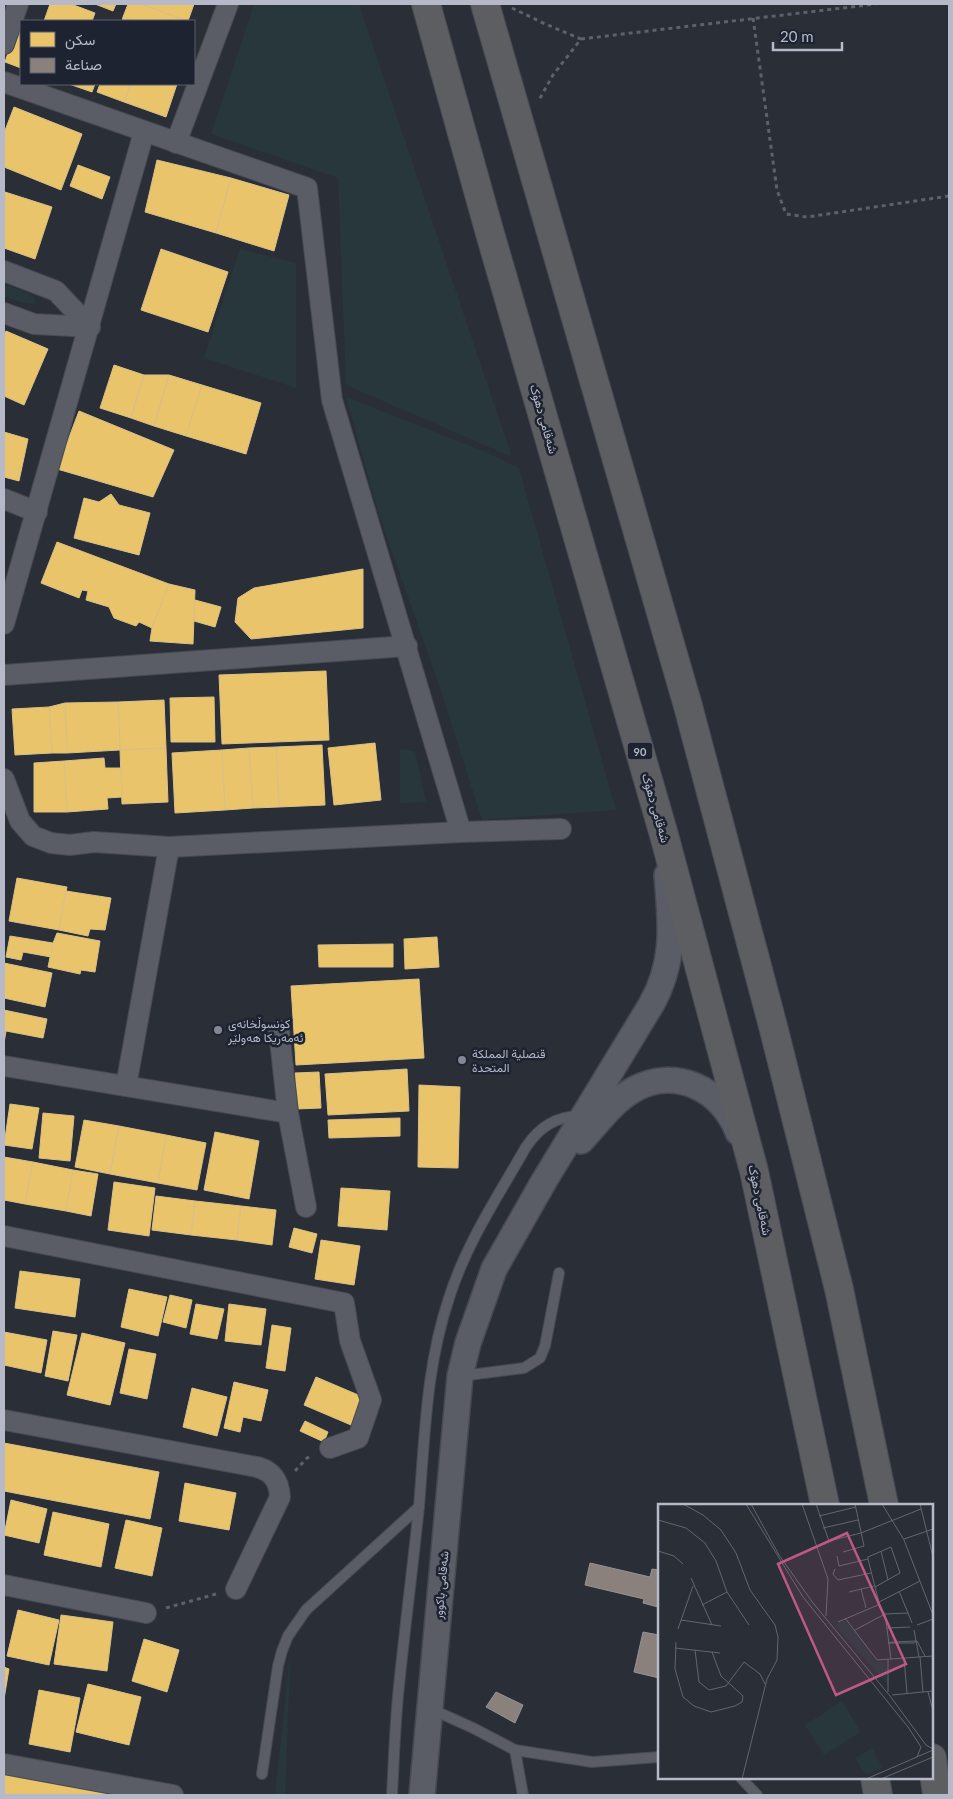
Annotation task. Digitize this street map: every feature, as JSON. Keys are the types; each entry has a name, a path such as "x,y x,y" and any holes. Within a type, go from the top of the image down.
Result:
{"highway":[{"name":"شەقامی دهۆک","path":"426,4 489,230 664,835 754,1171 825,1504"},
{"path":"485,4 688,706 774,1030 839,1290 884,1504"},
{"path":"933,1765 937,1795"},
{"path":"875,1779 878,1795"}],"street":[{"path":"4,44 18,4"},
{"path":"176,143 228,4"},
{"path":"4,82 307,188 332,400 461,832"},
{"path":"4,624 144,132"},
{"path":"4,272 56,291 90,327"},
{"path":"4,313 34,324 90,327"},
{"path":"4,499 37,512"},
{"path":"4,675 407,646"},
{"path":"4,779 20,821 33,836 51,843 70,845 94,842 169,847 461,832 561,829"},
{"path":"544,1181 651,1005 665,975 670,954 671,933 664,835"},
{"path":"126,1086 169,847"},
{"path":"280,1031 288,1113 306,1207"},
{"path":"4,1066 288,1113"},
{"path":"544,1181 621,1099 633,1090 647,1084 662,1081 688,1083 704,1090 719,1100 734,1122 754,1171"},
{"name":"شەقامی باکوور","path":"422,1795 460,1376 468,1343 494,1269 544,1181"},
{"path":"4,1236 344,1303 350,1341 371,1400 358,1438 330,1448"},
{"path":"4,1420 265,1469 277,1481 280,1496 236,1589"},
{"path":"4,1585 146,1612"},
{"path":"4,1764 173,1795"}],"lane":[{"path":"392,1795 399,1688 419,1507 431,1365 439,1330 449,1296 462,1263 478,1230 533,1136 544,1126 556,1120 570,1116 584,1116"},
{"path":"460,1376 524,1368 540,1358 545,1346 559,1273"},
{"path":"262,1774 278,1666 282,1650 296,1622 306,1610 419,1507"},
{"path":"430,1708 515,1750 592,1762 658,1757"},
{"path":"515,1750 523,1795"},
{"path":"742,1779 757,1795"}],"path":[{"path":"511,8 581,39 876,4"},
{"path":"753,18 777,190 786,214 807,216 949,196"},
{"path":"521,131 553,75 581,39"},
{"path":"277,1481 297,1470 307,1458 330,1448"}],"shaded area":[{"path":"254,4 359,4 512,457 346,385 338,178 211,134"},
{"path":"240,249 296,263 296,388 204,358"},
{"path":"4,284 32,295 36,304 20,302 4,296"},
{"path":"346,397 486,452 519,468 616,810 482,820 438,682 378,512"},
{"path":"400,749 415,751 426,802 400,803"},
{"path":"291,1647 285,1795 275,1795"}],"building: سكن":[{"path":"50,4 71,4 95,13 92,20 44,20"},
{"path":"95,4 116,4 113,11"},
{"path":"128,4 141,4 185,20 132,20 123,17"},
{"path":"141,4 194,4 188,20"},
{"path":"16,28 20,30 20,68 5,62"},
{"path":"72,85 95,85 92,92"},
{"path":"100,85 131,85 124,102 97,92"},
{"path":"131,85 177,85 166,117 124,102"},
{"path":"14,107 82,134 61,190 4,167 4,133"},
{"path":"157,160 231,178 216,233 145,212"},
{"path":"78,165 110,177 102,199 70,186"},
{"path":"231,178 289,195 274,251 216,233"},
{"path":"5,192 52,207 35,259 4,248"},
{"path":"161,249 228,272 208,332 141,310"},
{"path":"6,331 48,349 24,405 4,396 4,335"},
{"path":"114,365 144,375 131,418 100,408"},
{"path":"144,375 169,375 154,426 131,418"},
{"path":"169,375 202,385 186,436 154,426"},
{"path":"202,385 261,403 246,454 186,436"},
{"path":"79,411 174,450 153,497 57,469"},
{"path":"4,432 28,439 19,481 4,477"},
{"path":"111,494 119,505 150,513 139,555 74,538 84,498 99,502"},
{"path":"57,542 169,584 152,628 139,622 136,626 114,618 109,607 86,600 88,591 82,590 79,598 41,583"},
{"path":"363,569 363,628 251,639 235,622 238,598 254,588"},
{"path":"169,584 195,590 193,644 150,641 152,628"},
{"path":"195,600 221,607 215,627 194,621"},
{"path":"326,671 329,740 222,744 219,675"},
{"path":"214,697 215,742 171,742 170,698"},
{"path":"164,700 166,748 120,750 118,702"},
{"path":"118,702 120,750 67,753 65,703"},
{"path":"65,703 67,753 52,753 49,707"},
{"path":"49,707 52,753 15,755 12,709"},
{"path":"375,743 381,800 334,805 328,748"},
{"path":"322,745 325,805 279,807 276,747"},
{"path":"276,747 279,807 253,808 249,748"},
{"path":"166,748 168,802 122,804 120,750"},
{"path":"249,748 253,808 225,810 222,750"},
{"path":"222,750 225,810 175,813 172,753"},
{"path":"104,758 105,768 121,768 122,797 107,798 108,809 67,812 64,761"},
{"path":"64,761 67,812 34,812 34,763"},
{"path":"17,878 67,887 59,930 9,921"},
{"path":"66,891 111,898 105,930 90,929 88,936 59,930"},
{"path":"57,933 100,941 95,972 81,970 80,974 48,967"},
{"path":"10,936 53,943 51,957 23,952 21,960 6,957"},
{"path":"437,937 439,967 405,969 404,939"},
{"path":"393,944 393,967 319,967 318,945"},
{"path":"4,963 52,973 45,1007 4,998"},
{"path":"419,979 424,1058 296,1065 291,986"},
{"path":"4,1010 47,1019 43,1038 6,1031 4,1043"},
{"path":"407,1069 409,1111 328,1115 325,1074"},
{"path":"319,1072 321,1108 297,1109 295,1073"},
{"path":"419,1085 460,1087 458,1168 418,1167"},
{"path":"10,1104 39,1108 32,1149 4,1145"},
{"path":"43,1113 74,1116 70,1161 39,1158"},
{"path":"400,1118 400,1136 329,1138 328,1120"},
{"path":"84,1120 119,1126 110,1174 75,1167"},
{"path":"119,1126 166,1135 158,1183 110,1174"},
{"path":"215,1132 259,1141 249,1199 204,1190"},
{"path":"166,1135 206,1143 197,1190 158,1183"},
{"path":"4,1157 33,1162 25,1204 4,1200"},
{"path":"33,1162 73,1170 66,1211 25,1204"},
{"path":"73,1170 98,1174 91,1216 66,1211"},
{"path":"114,1182 155,1188 149,1236 108,1230"},
{"path":"341,1188 390,1191 387,1230 338,1226"},
{"path":"156,1196 195,1201 191,1235 152,1230"},
{"path":"195,1201 241,1206 237,1240 191,1235"},
{"path":"241,1206 276,1210 272,1245 237,1240"},
{"path":"294,1228 317,1234 312,1253 289,1247"},
{"path":"321,1240 360,1246 354,1285 315,1279"},
{"path":"20,1271 80,1279 75,1317 15,1308"},
{"path":"129,1289 167,1297 158,1336 121,1327"},
{"path":"170,1295 192,1300 186,1328 163,1322"},
{"path":"196,1304 224,1309 217,1339 190,1334"},
{"path":"229,1304 266,1309 261,1345 225,1341"},
{"path":"272,1325 291,1328 285,1371 266,1368"},
{"path":"53,1331 77,1335 68,1381 45,1376"},
{"path":"4,1332 47,1340 41,1373 4,1365"},
{"path":"82,1333 125,1343 110,1405 67,1395"},
{"path":"129,1349 156,1354 147,1399 120,1393"},
{"path":"316,1377 363,1397 351,1425 304,1405"},
{"path":"234,1382 268,1390 261,1421 243,1417 240,1432 224,1428"},
{"path":"192,1388 227,1397 217,1436 183,1427"},
{"path":"305,1421 328,1432 324,1442 300,1431"},
{"path":"4,1443 159,1472 150,1519 4,1491"},
{"path":"185,1483 236,1493 229,1530 179,1521"},
{"path":"11,1500 47,1509 39,1543 4,1535"},
{"path":"53,1512 109,1524 101,1567 44,1555"},
{"path":"126,1520 162,1528 152,1576 115,1568"},
{"path":"18,1610 59,1620 49,1665 7,1656"},
{"path":"61,1615 113,1622 107,1671 54,1664"},
{"path":"144,1639 179,1650 167,1692 132,1681"},
{"path":"4,1667 9,1669 4,1699"},
{"path":"88,1684 141,1697 129,1745 76,1732"},
{"path":"39,1690 80,1698 70,1752 29,1744"},
{"path":"4,1774 124,1795 4,1795"}],"building: صناعة":[{"path":"590,1563 650,1577 652,1569 658,1570 658,1607 643,1603 644,1599 585,1585"},
{"path":"643,1632 658,1635 658,1678 634,1672"},
{"path":"496,1692 523,1705 515,1723 486,1707"}],"place":[{"name":"کونسوڵخانەی ئەمەریکا هەولێر","path":"218,1030"},
{"name":"قنصلية المملكة المتحدة","path":"462,1060"}]}
